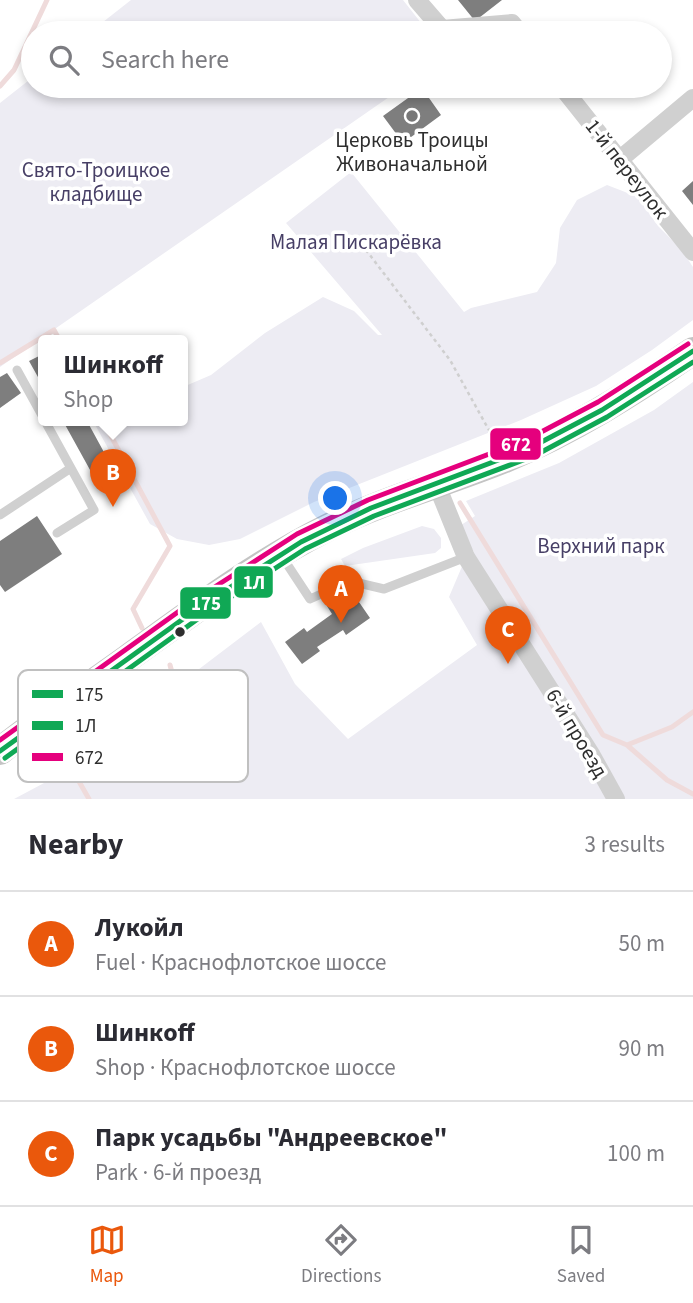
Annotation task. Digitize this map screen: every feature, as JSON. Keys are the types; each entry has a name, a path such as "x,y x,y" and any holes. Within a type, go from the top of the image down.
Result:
{"main road":[{"path":"110,670 280,554 327,528 380,504 505,458 584,420 693,351"},
{"path":"2,746 18,735"}],"street":[{"path":"417,0 435,21"},
{"name":"1-й переулок","path":"570,98 693,252"},
{"path":"619,160 693,98"},
{"name":"6-й проезд","path":"436,483 466,557 617,799"}],"lane":[{"path":"17,370 38,408"},
{"path":"48,426 94,510 57,533"},
{"path":"0,515 71,468"},
{"path":"280,554 310,599 350,580 384,589 466,557"}],"path":[{"path":"366,250 450,360 496,443"}],"green space":[{"path":"131,0 403,0 420,21 104,21"},
{"name":"Свято-Троицкое кладбище","path":"21,86 21,98 388,98 46,335 38,335 38,341 0,367 0,103"},
{"name":"Малая Пискарёвка","path":"351,172 464,312 537,292 556,263 560,228 577,200 607,185 638,197 658,226 681,249 693,267 693,320 596,386 521,420 314,502 240,539 209,545 177,539 150,524 96,426 188,426 188,385 211,375 265,333 323,297 354,311 378,335 382,335 286,223"},
{"name":"Верхний парк","path":"693,382 693,799 14,799 46,782 248,782 248,670 198,670 261,622 295,684 348,739 477,645 449,597 466,557 474,552 458,527 475,516 466,501 559,463 654,410"},
{"path":"422,526 434,529 441,538 441,548 435,553 345,566 341,559 363,548"}],"building":[{"path":"458,0 502,0 475,21"},
{"name":"Церковь Троицы Живоначальной","path":"408,98 429,98 441,115 403,143 383,116"},
{"path":"693,181 693,205 682,191"},
{"path":"38,356 38,377 29,361"},
{"path":"7,373 21,393 0,408 0,377"},
{"path":"66,426 90,426 118,478 100,488"},
{"path":"37,516 62,554 5,592 0,585 0,541"},
{"path":"350,589 370,618 346,635 343,630 317,647 320,651 302,664 285,642 304,628 307,632 332,614 327,606"}],"waterway":[{"path":"37,21 47,0"},
{"path":"0,86 14,70 21,55"},
{"path":"46,335 54,330 57,335"},
{"path":"0,363 38,340"},
{"path":"106,426 170,546 133,609 142,628"},
{"path":"460,503 603,735 627,745 667,780 693,794"},
{"path":"170,665 171,670"},
{"path":"627,745 672,727 693,712"},
{"path":"79,782 89,799"}],"transit line":[{"name":"672","path":"97,670 196,599 297,534 368,500 526,440 598,402 688,344"},
{"name":"175","path":"112,670 201,606 301,542 371,508 530,448 602,410 693,351"},
{"name":"1Л","path":"127,670 206,613 305,549 374,516 534,456 607,417 693,362"},
{"name":"672","path":"0,740 18,727"},
{"name":"175","path":"0,751 18,738"},
{"name":"1Л","path":"5,758 18,749"}],"place":[{"name":"Церковь Троицы Живоначальной","path":"412,116"},
{"name":"Шинкoff","path":"113,507"},
{"name":"Лукойл","path":"341,623"},
{"name":"Парк усадьбы \"Андреевское\"","path":"508,664"}]}
